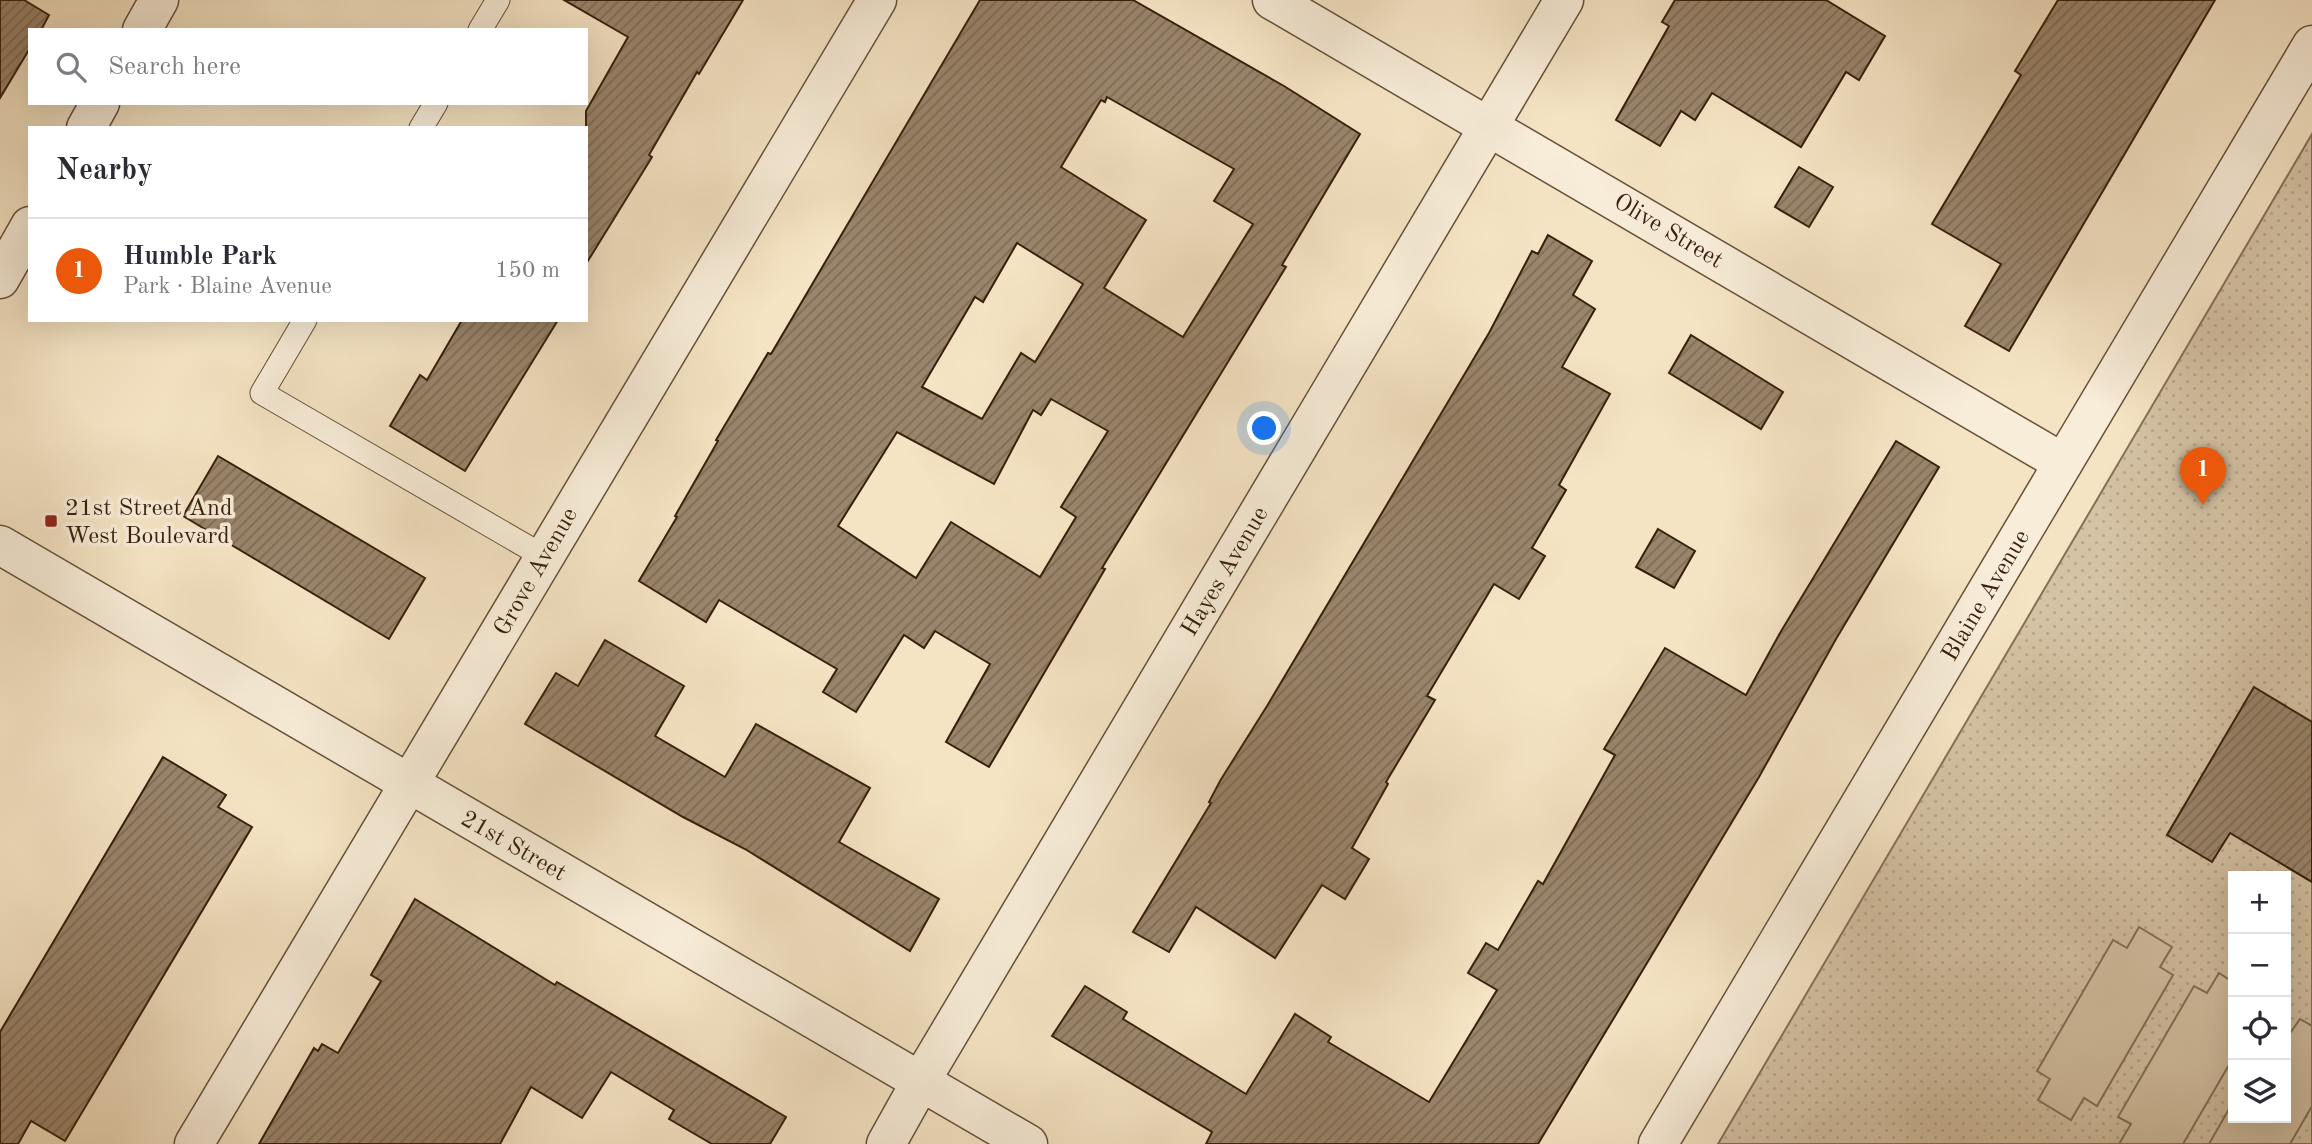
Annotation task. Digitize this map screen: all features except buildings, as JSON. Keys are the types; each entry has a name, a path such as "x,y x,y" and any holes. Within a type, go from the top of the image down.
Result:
{"street":[{"path":"143,28 159,0"},
{"name":"Grove Avenue","path":"194,1144 411,785 543,556 877,0"},
{"name":"Olive Street","path":"1272,0 1490,125 2063,463"},
{"name":"Hayes Avenue","path":"886,1144 943,1043 1564,0"},
{"name":"Blaine Avenue","path":"1658,1144 2312,45"},
{"path":"87,126 99,105"},
{"path":"0,279 28,230"},
{"name":"21st Street","path":"0,545 1028,1144"}],"lane":[{"path":"481,28 498,0"},
{"path":"422,126 435,105"},
{"path":"304,322 262,393 543,556"}],"shaded area":[{"path":"2312,134 2312,1144 1718,1144"},
{"path":"2139,927 2172,947 2160,967 2173,975 2097,1106 2084,1098 2071,1120 2038,1100 2050,1079 2037,1071 2113,940 2127,948"},
{"path":"2219,973 2228,979 2228,1067 2183,1144 2119,1144 2131,1124 2118,1117 2194,986 2207,993"},
{"path":"2300,1019 2312,1026 2312,1106 2290,1144 2209,1144 2228,1111 2228,1123 2291,1123 2291,1032"}],"place":[{"name":"Humble Park","path":"2203,505"},
{"name":"21st Street And West Boulevard","path":"51,521"}]}
